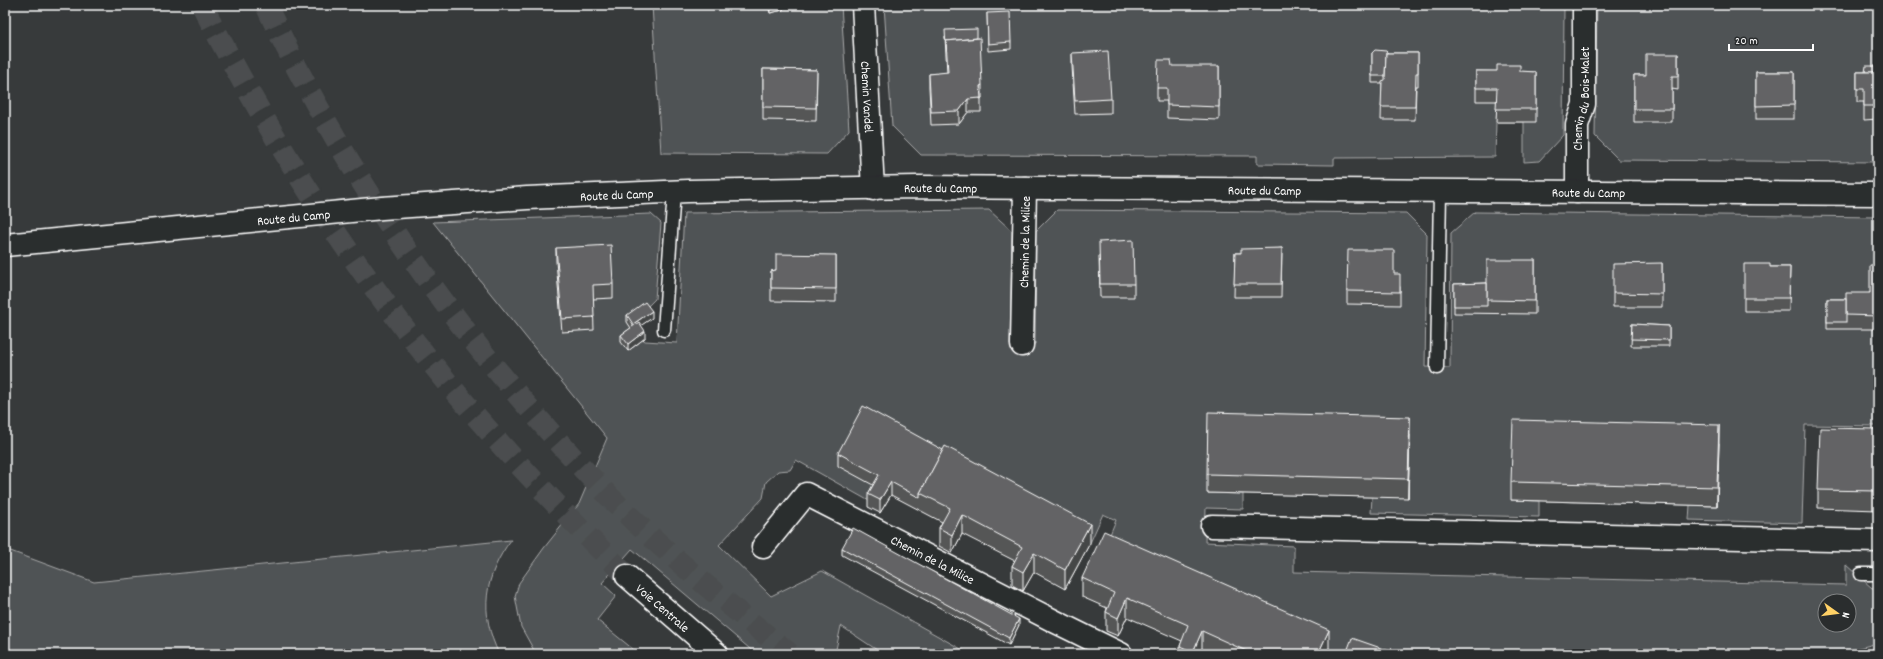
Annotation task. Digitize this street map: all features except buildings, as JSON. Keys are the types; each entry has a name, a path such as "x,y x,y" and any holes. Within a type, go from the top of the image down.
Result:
{"main road":[{"name":"Chemin Vandel","path":"863,5 873,189"},
{"name":"Chemin du Bois-Malet","path":"1577,192 1577,125 1584,104 1584,5"},
{"name":"Route du Camp","path":"5,245 382,208 527,198 674,192 1025,188 1878,194"},
{"name":"Chemin de la Milice","path":"1022,345 1025,188"},
{"name":"Chemin de la Milice","path":"762,547 806,494 1121,654"},
{"path":"1212,526 1878,541"},
{"name":"Voie Centrale","path":"627,576 717,654"}],"lane":[{"path":"664,330 674,192"},
{"path":"1437,368 1440,192"},
{"path":"1861,574 1878,574"}],"shaded area":[{"path":"652,5 841,5 849,130 827,154 661,153"},
{"path":"884,5 1564,5 1563,135 1539,161 1524,162 1524,122 1496,122 1495,157 1334,158 1334,165 1257,164 1257,156 921,155 892,126"},
{"path":"1597,5 1878,5 1878,162 1619,160 1595,136"},
{"path":"989,210 1012,231 1010,345 1035,344 1036,231 1057,210 1406,213 1427,234 1425,367 1450,368 1451,233 1475,212 1878,217 1878,426 1805,425 1802,523 1689,520 1690,505 1511,500 1539,501 1539,517 1371,513 1372,497 1207,493 1243,494 1243,509 1206,508 1205,542 1294,546 1294,572 1846,585 1846,565 1872,588 1878,588 1878,643 1836,654 1326,654 1328,648 1104,549 1116,520 1103,514 1090,543 1018,503 879,488 871,502 796,460 790,470 778,471 766,482 763,498 719,545 771,596 822,571 970,654 883,654 841,626 835,654 756,654 632,549 602,583 616,596 597,620 639,654 536,654 521,627 515,596 519,583 544,548 579,504 607,438 433,222 651,214 661,223 655,299 645,309 633,331 645,341 677,343 684,213"},
{"path":"511,540 495,567 487,595 489,624 499,654 5,654 5,549 94,582"}],"tunnel":[{"path":"202,5 251,97 305,186 394,315 426,356 498,441 574,523 627,576"},
{"path":"266,5 293,61 323,117 355,171 425,276 502,376 574,459 629,516 708,587 790,654"}]}
